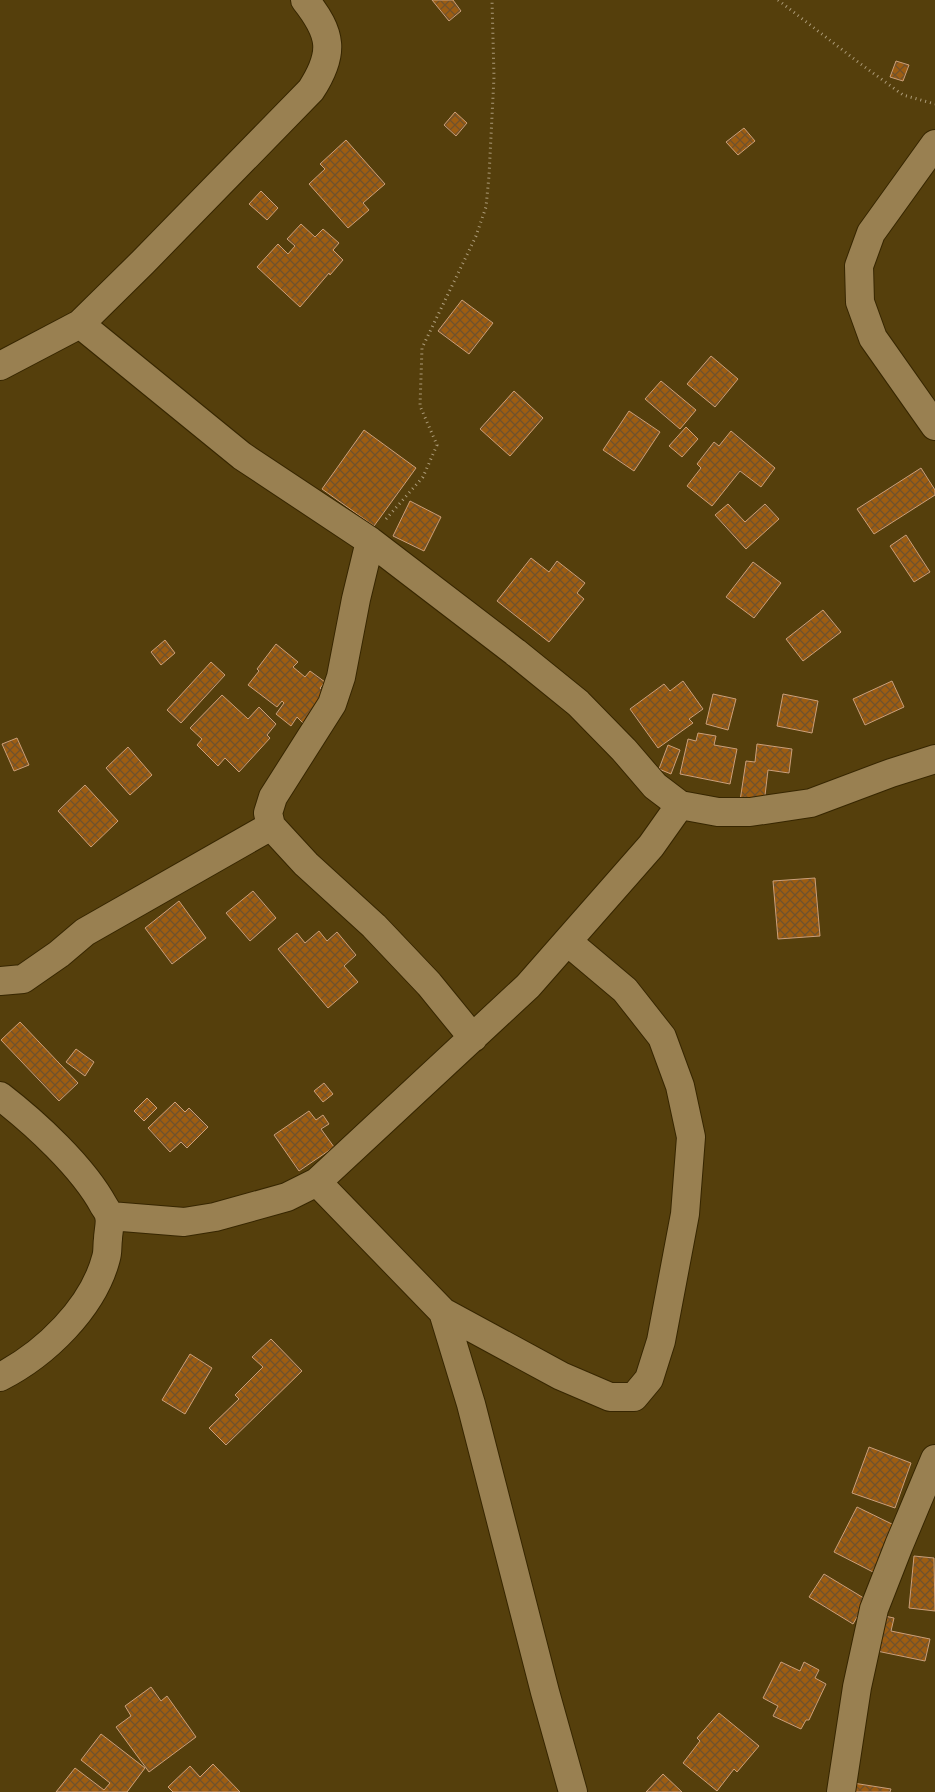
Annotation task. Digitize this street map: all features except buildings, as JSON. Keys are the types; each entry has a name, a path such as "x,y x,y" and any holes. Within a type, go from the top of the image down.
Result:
{"street":[{"path":"0,366 80,324 311,90 322,73 328,45 323,27 305,0"},
{"path":"935,144 871,233 859,266 860,302 873,338 935,426"},
{"path":"80,324 242,456 368,539 515,652 578,703 656,786 680,805 718,812 750,812 811,803 891,773 935,759"},
{"path":"368,539 341,677 332,704 273,797 268,813 271,826 306,864 374,926 429,984 473,1038"},
{"path":"110,1216 184,1222 215,1217 287,1197 317,1182 528,986 651,846 680,805"},
{"path":"0,981 23,979 86,932 271,826"},
{"path":"317,1182 443,1312 561,1376 610,1397 634,1397 649,1379 661,1341 685,1214 691,1137 680,1086 662,1037 625,990 568,942"},
{"path":"0,1096 26,1116 70,1161 95,1189 110,1216 106,1257 93,1292 72,1322 15,1369 0,1377"},
{"path":"443,1312 471,1404 542,1682 573,1792"},
{"path":"841,1792 857,1687 874,1609 935,1459"}],"path":[{"path":"368,539 423,477 437,445 420,406 422,348 476,236 486,207 494,77 492,0"},
{"path":"778,0 903,95 935,104"}]}
